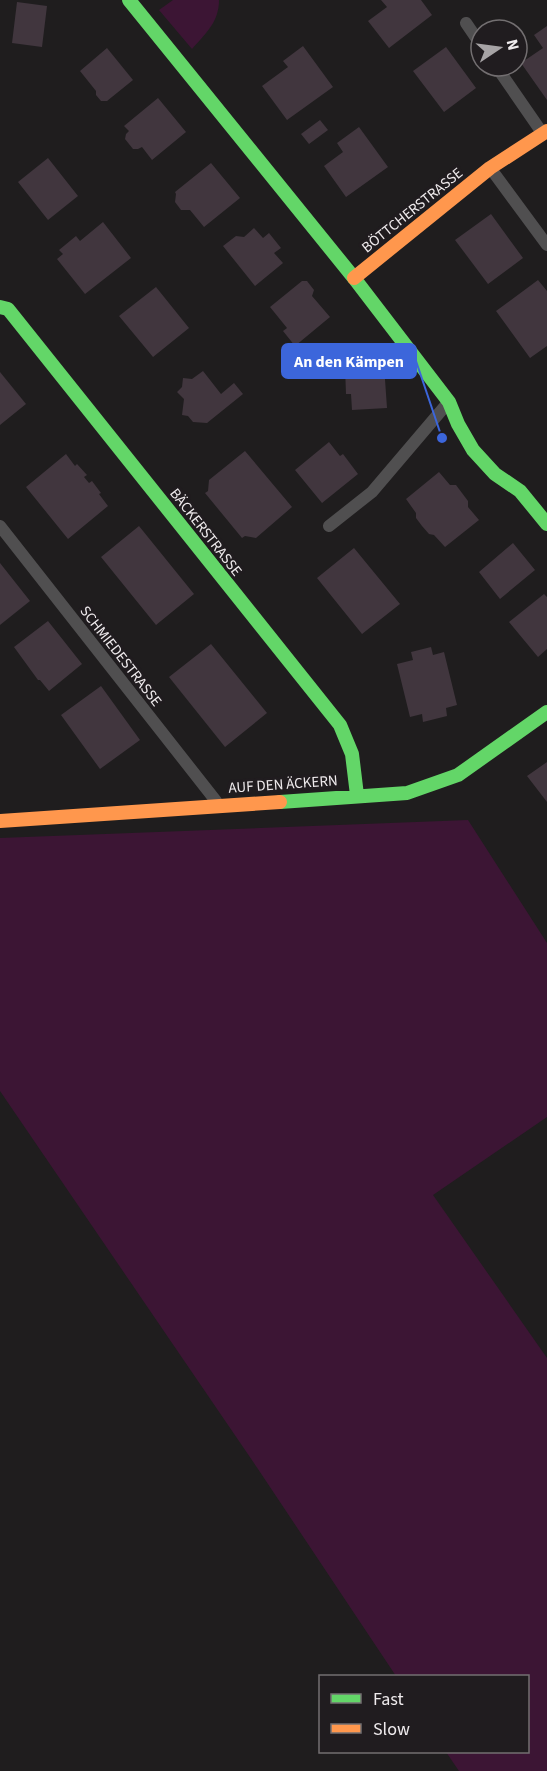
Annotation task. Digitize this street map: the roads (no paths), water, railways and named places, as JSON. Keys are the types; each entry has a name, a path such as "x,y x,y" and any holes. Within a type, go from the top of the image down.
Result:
{"street":[{"path":"129,0 354,278 449,402 473,450 495,474 520,490 547,524"},
{"name":"BÖTTCHERSTRASSE","path":"354,278 490,168 545,133"},
{"name":"BÄCKERSTRASSE","path":"0,307 8,309 340,725 352,754 357,795"},
{"name":"AUF DEN ÄCKERN","path":"0,821 407,793 458,774 547,712"}],"lane":[{"path":"466,23 469,27"},
{"name":"BÖTTCHERSTRASSE","path":"505,78 545,133"},
{"path":"490,168 547,245"},
{"path":"329,526 372,492 449,402"},
{"name":"SCHMIEDESTRASSE","path":"0,526 219,805"}],"place":[{"name":"An den Kämpen","path":"442,438"}]}
